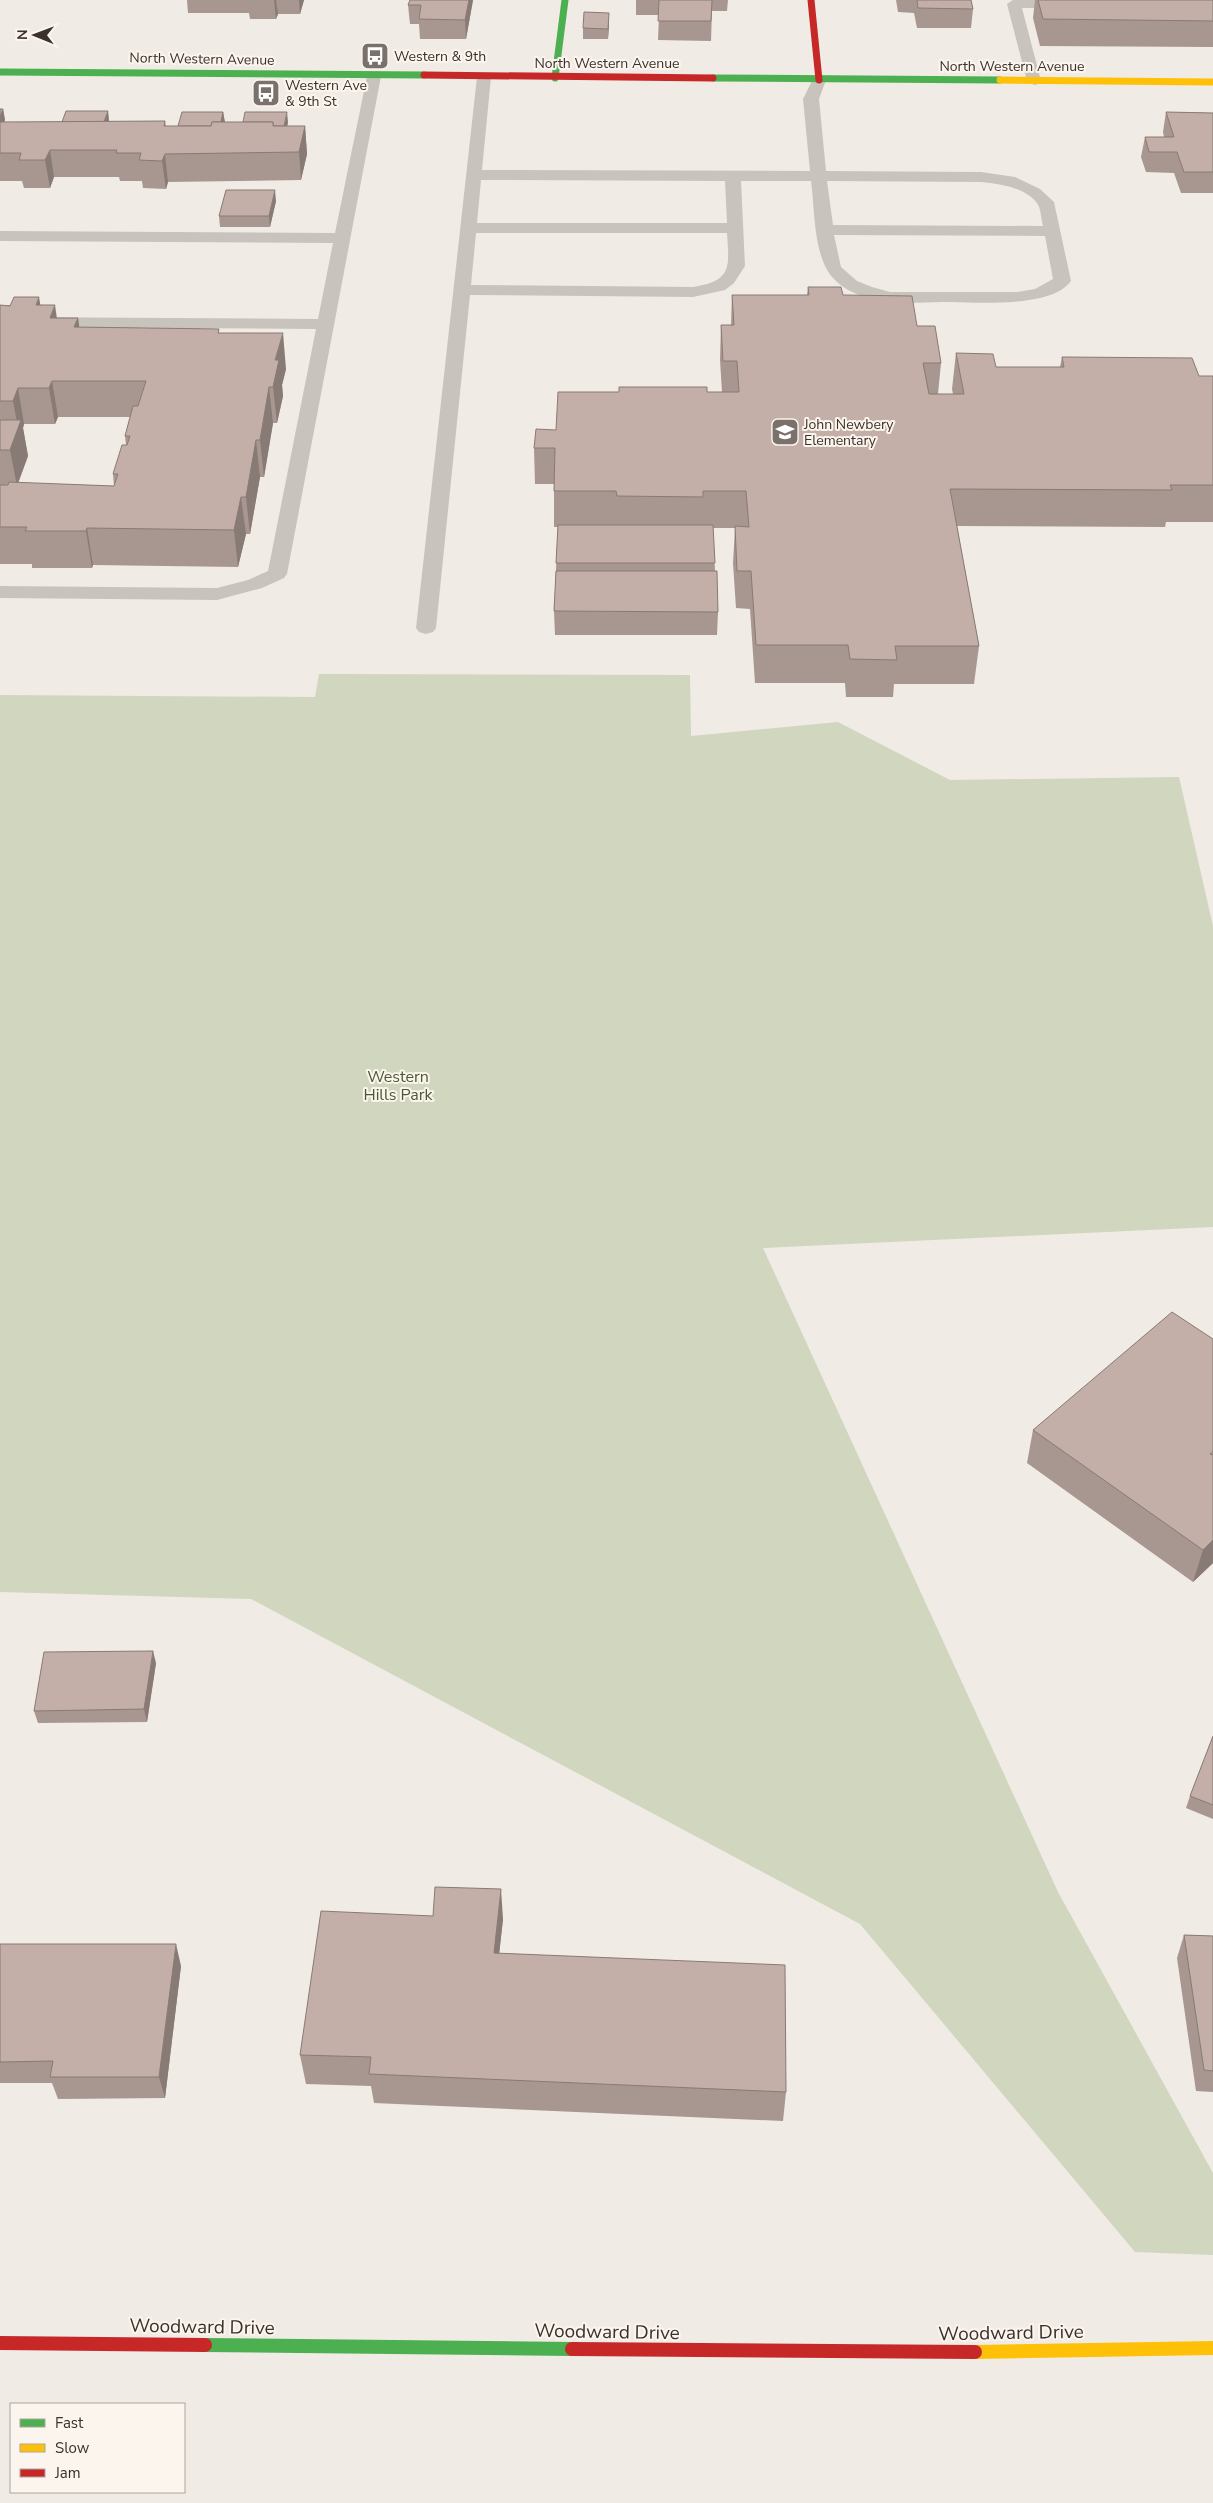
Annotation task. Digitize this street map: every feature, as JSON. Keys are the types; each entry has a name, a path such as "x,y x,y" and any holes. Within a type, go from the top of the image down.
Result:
{"main road":[{"path":"555,78 565,0"},
{"path":"811,0 819,80"},
{"name":"North Western Avenue","path":"0,72 1213,82"},
{"name":"Woodward Drive","path":"0,2343 894,2353 1213,2348"}],"lane":[{"path":"1034,81 1014,4 1083,4"},
{"path":"0,592 217,594 255,584 278,574 374,76"},
{"path":"426,628 484,77"},
{"path":"474,175 818,176 981,177 1009,180 1034,192 1046,202 1062,281 1040,293 1016,297 890,297 869,293 849,283 832,267 818,176 811,100 819,80"},
{"path":"462,290 693,292 717,288 731,278 736,266 733,176"},
{"path":"468,228 736,228"},
{"path":"826,230 1052,231"},
{"path":"0,236 342,238"},
{"path":"0,322 326,324"}],"green space":[{"name":"Western Hills Park","path":"319,674 690,675 691,736 838,722 950,780 1179,777 1213,926 1213,1227 763,1248 1058,1892 1213,2173 1213,2255 1135,2252 860,1924 251,1599 0,1592 0,695 315,697"}],"building":[{"path":"410,0 469,0 465,20 419,19 421,5 408,5"},
{"path":"659,0 712,0 711,21 658,21"},
{"path":"917,0 971,0 973,9 918,8"},
{"path":"1038,0 1213,0 1213,21 1043,19"},
{"path":"584,12 609,13 608,29 583,28"},
{"path":"66,111 108,111 104,122 62,122"},
{"path":"182,112 223,112 221,122 212,122 211,126 178,126"},
{"path":"245,112 287,112 284,126 273,126 273,122 243,122"},
{"path":"1166,112 1213,113 1213,172 1184,172 1177,152 1149,152 1145,137 1174,137"},
{"path":"165,121 164,126 211,126 212,122 273,122 273,126 305,126 299,152 165,154 162,161 139,160 141,153 116,153 117,150 50,150 45,160 19,160 21,153 0,153 0,122"},
{"path":"226,190 275,190 269,216 219,216"},
{"path":"808,287 841,287 843,295 912,296 917,326 935,326 941,363 923,363 929,394 964,394 956,353 993,354 996,367 1064,367 1062,357 1192,358 1199,376 1213,376 1213,485 1170,485 1172,490 950,489 979,646 895,646 897,660 850,659 848,645 756,645 751,571 737,571 735,526 749,527 746,491 703,491 703,497 617,496 616,491 554,491 555,448 534,448 536,429 556,430 558,392 619,392 619,387 707,387 707,392 739,392 737,361 723,361 721,325 734,325 732,295 809,295"},
{"path":"14,297 39,297 36,305 55,305 50,318 78,318 74,327 219,329 218,333 283,333 275,360 279,360 273,387 269,387 260,440 256,440 246,497 241,497 234,530 87,528 86,531 25,531 27,527 0,527 0,485 8,485 9,482 114,486 118,474 113,474 122,445 127,445 130,436 125,436 133,406 138,406 146,381 52,381 49,388 18,388 13,401 0,401 0,305 10,306"},
{"path":"0,420 21,420 10,450 0,450"},
{"path":"558,525 713,525 715,563 556,563"},
{"path":"556,571 717,571 718,612 554,611"},
{"path":"1172,1312 1213,1339 1213,1451 1210,1454 1213,1455 1213,1540 1203,1550 1033,1430"},
{"path":"153,1651 144,1709 34,1711 44,1652"},
{"path":"1213,1736 1213,1805 1190,1796"},
{"path":"435,1887 501,1889 494,1953 785,1965 786,2092 369,2074 371,2057 300,2055 321,1911 433,1916"},
{"path":"1184,1935 1213,1936 1213,2071 1204,2070"},
{"path":"0,1944 176,1944 159,2077 50,2077 53,2061 0,2062"}],"traffic: fast":[{"path":"555,78 565,0"},
{"path":"0,72 424,75"},
{"path":"713,78 1000,80"},
{"path":"205,2345 572,2349"}],"traffic: slow":[{"path":"1000,80 1213,82"},
{"path":"975,2352 1213,2348"}],"traffic: jam":[{"path":"811,0 819,80"},
{"path":"424,75 713,78"},
{"path":"0,2343 205,2345"},
{"path":"572,2349 975,2352"}],"place":[{"name":"Western & 9th","path":"375,56"},
{"name":"Western Ave & 9th St","path":"266,93"},
{"name":"John Newbery Elementary","path":"785,432"}]}
